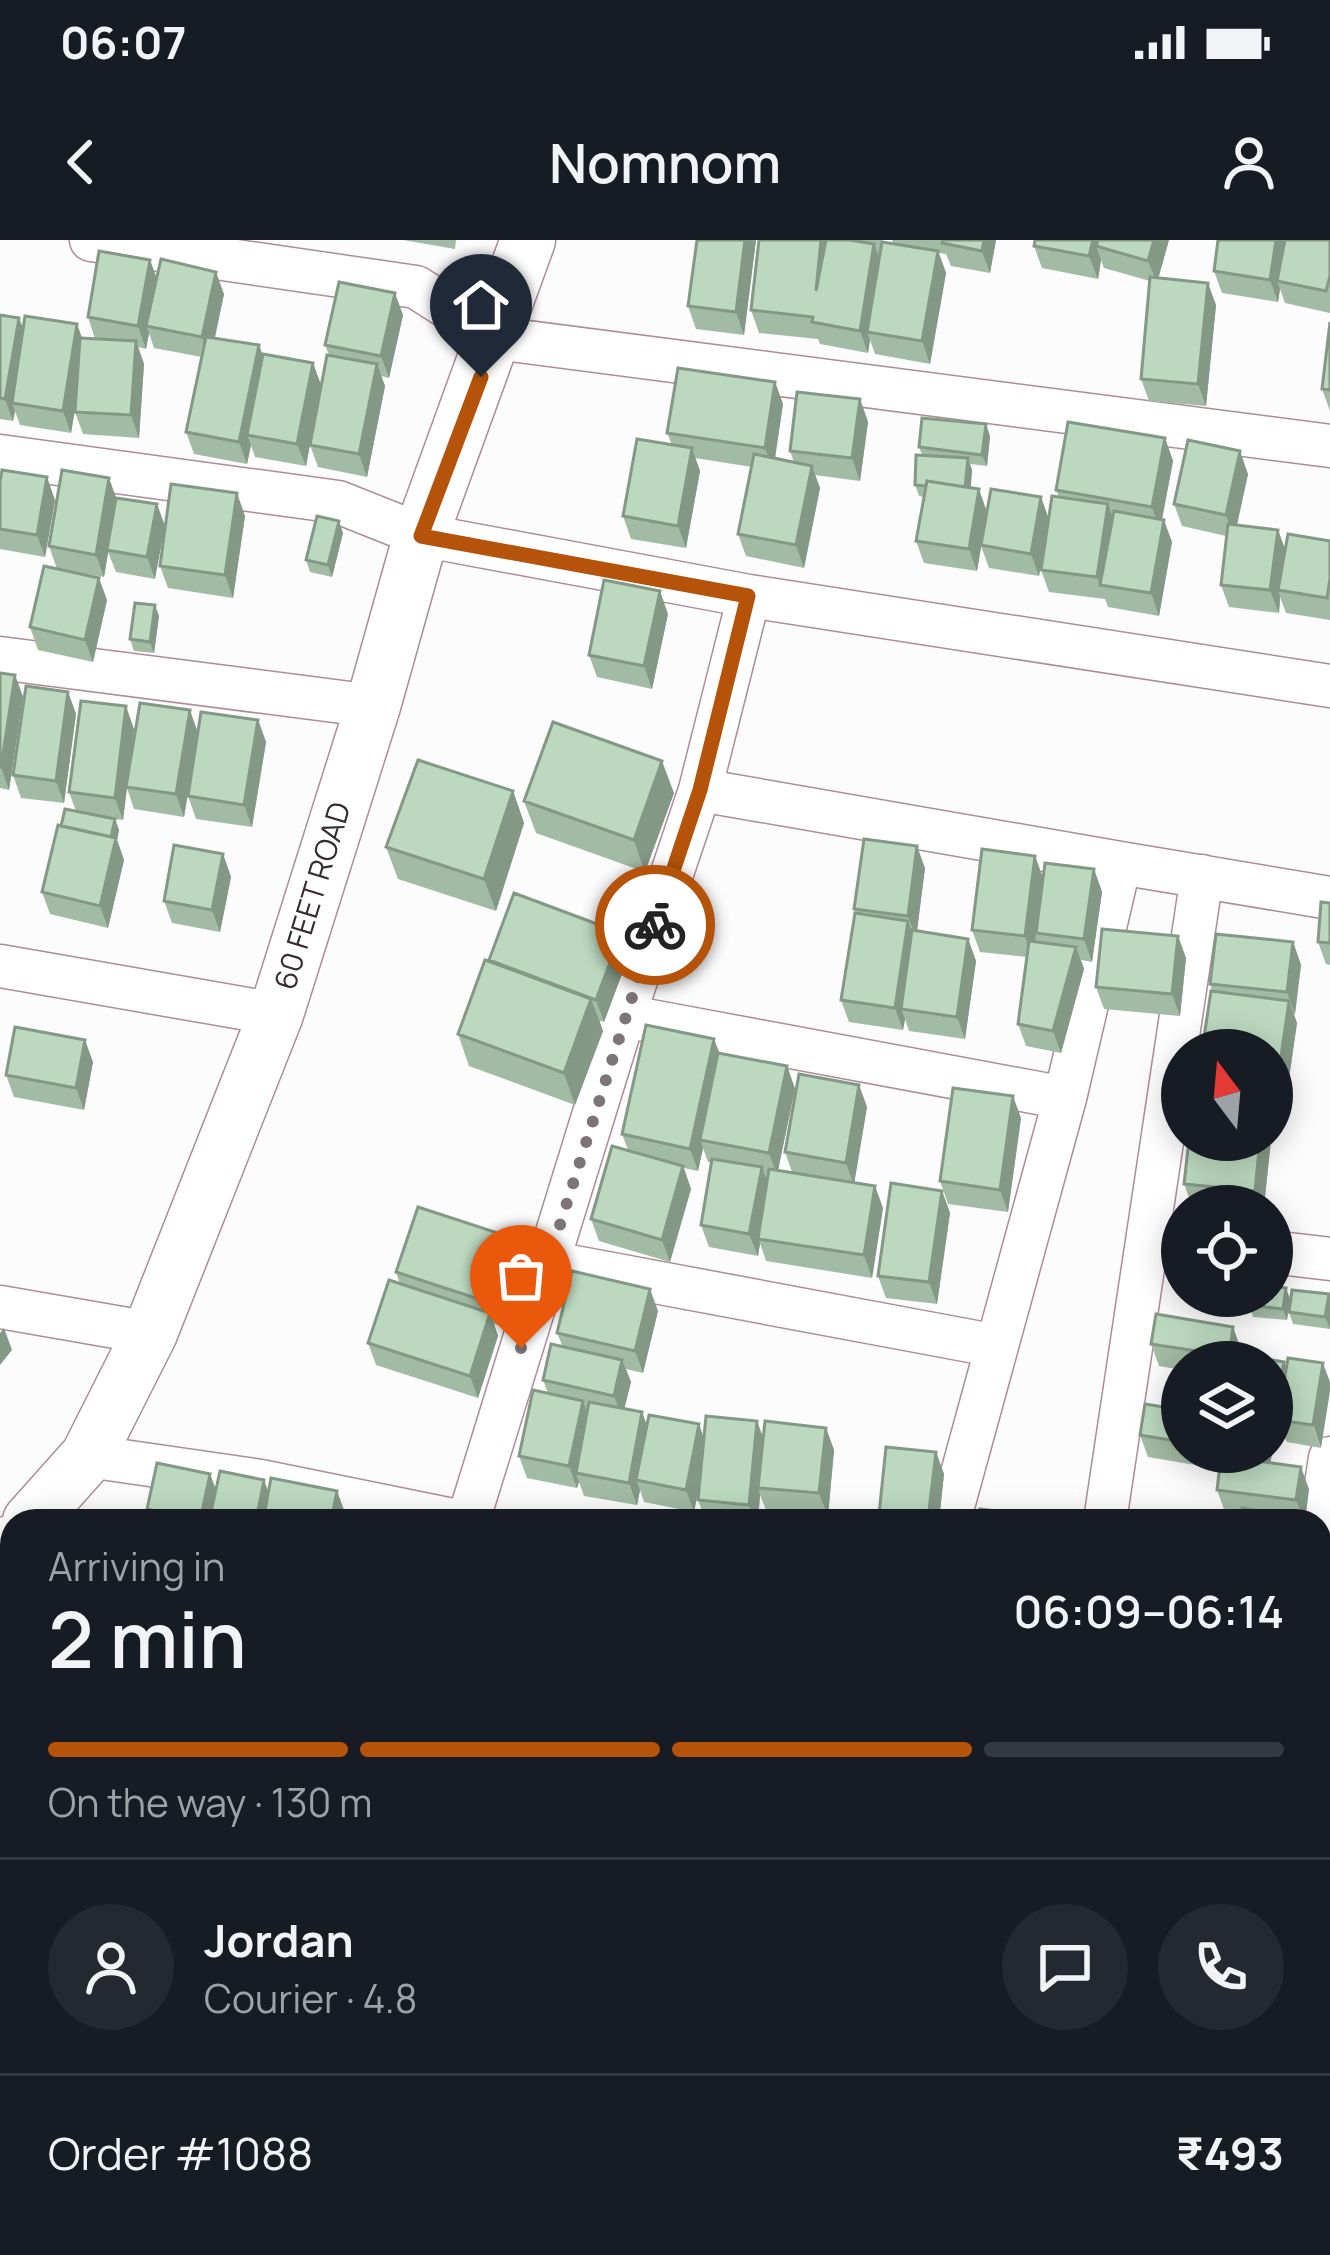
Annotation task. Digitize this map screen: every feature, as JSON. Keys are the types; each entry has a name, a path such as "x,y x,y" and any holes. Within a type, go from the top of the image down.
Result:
{"street":[{"path":"91,240 416,286 496,338 1330,446"},
{"name":"60 FEET ROAD","path":"41,1509 88,1456 150,1333 276,1014 421,536 528,240"},
{"path":"0,456 338,502 421,536 748,596 1330,686"},
{"path":"472,1509 624,1016 700,790 748,596"},
{"path":"0,658 373,706"},
{"path":"700,790 1330,898"},
{"path":"952,1509 1065,1098 1120,863"},
{"path":"1171,1185 1202,877"},
{"path":"0,966 276,1014"},
{"path":"624,1016 1065,1098"},
{"path":"1293,1255 1330,1259"},
{"path":"1107,1509 1161,1259"},
{"path":"548,1262 997,1346"},
{"path":"0,1307 150,1333"},
{"path":"88,1456 261,1481 399,1509"},
{"path":"1322,1509 1330,1458"}],"building":[{"path":"697,240 745,240 736,312 688,306"},
{"path":"759,240 821,240 816,291 826,240 874,244 860,331 812,322 813,317 751,310"},
{"path":"943,240 984,240 982,251"},
{"path":"1035,240 1093,240 1089,256 1034,246"},
{"path":"1098,240 1154,240 1148,261 1096,246"},
{"path":"1218,240 1276,240 1270,280 1214,271"},
{"path":"1285,240 1330,240 1326,291 1277,281"},
{"path":"882,242 938,251 922,341 867,332"},
{"path":"99,251 150,260 138,326 88,317"},
{"path":"161,259 216,272 202,337 146,326"},
{"path":"1150,277 1208,283 1198,384 1141,379"},
{"path":"339,282 395,293 381,356 325,345"},
{"path":"0,315 19,318 5,399 0,398"},
{"path":"25,316 77,324 63,411 12,403"},
{"path":"1330,322 1330,390 1322,389"},
{"path":"206,337 259,345 239,442 186,432"},
{"path":"80,338 136,341 131,415 75,412"},
{"path":"263,354 313,363 297,444 247,435"},
{"path":"327,355 377,364 359,454 310,445"},
{"path":"678,368 775,382 765,448 667,433"},
{"path":"797,392 860,399 852,458 790,451"},
{"path":"922,418 986,424 982,455 919,447"},
{"path":"1068,422 1165,438 1152,507 1056,490"},
{"path":"637,439 692,448 678,526 623,516"},
{"path":"1188,440 1240,451 1226,515 1174,504"},
{"path":"754,454 812,466 796,545 738,534"},
{"path":"916,455 968,458 965,487 927,481 926,486 915,485"},
{"path":"2,470 47,477 37,535 0,529"},
{"path":"62,470 109,478 96,555 49,546"},
{"path":"927,481 979,489 969,549 916,541"},
{"path":"171,484 237,493 225,575 160,566"},
{"path":"991,489 1041,497 1031,554 981,545"},
{"path":"1052,496 1108,504 1097,577 1041,570"},
{"path":"116,498 157,504 147,557 107,550"},
{"path":"1114,511 1164,520 1151,593 1100,585"},
{"path":"317,516 339,521 328,565 306,560"},
{"path":"1228,524 1278,530 1270,590 1221,585"},
{"path":"1288,534 1330,541 1327,598 1278,590"},
{"path":"44,566 99,578 85,640 30,627"},
{"path":"604,580 660,591 644,666 589,655"},
{"path":"135,603 155,605 150,642 130,639"},
{"path":"0,673 15,675 1,767 0,767"},
{"path":"26,686 68,692 56,781 13,775"},
{"path":"81,701 126,706 115,798 69,792"},
{"path":"140,703 190,710 176,794 126,787"},
{"path":"201,712 258,720 244,805 188,796"},
{"path":"553,722 662,761 634,840 524,801"},
{"path":"418,760 513,791 484,879 386,847"},
{"path":"65,809 115,819 111,837 61,826"},
{"path":"58,825 116,838 100,906 42,892"},
{"path":"864,839 917,846 908,916 854,909"},
{"path":"174,845 223,854 212,910 164,901"},
{"path":"982,849 1035,856 1025,936 972,930"},
{"path":"1045,863 1094,869 1084,939 1036,933"},
{"path":"514,893 621,933 596,1000 489,960"},
{"path":"1321,902 1330,903 1330,943 1318,942"},
{"path":"855,913 908,921 895,1008 841,1000"},
{"path":"1102,929 1178,936 1172,994 1096,987"},
{"path":"912,930 968,939 957,1017 901,1009"},
{"path":"1216,934 1293,942 1287,992 1210,984"},
{"path":"1029,941 1076,947 1053,1031 1018,1024"},
{"path":"485,960 591,999 564,1073 458,1034"},
{"path":"1211,991 1289,1001 1285,1029 1205,1029"},
{"path":"646,1025 714,1039 690,1149 622,1134"},
{"path":"15,1027 85,1040 76,1088 6,1075"},
{"path":"718,1053 787,1066 769,1153 700,1140"},
{"path":"799,1074 859,1085 846,1163 785,1152"},
{"path":"953,1088 1013,1096 1000,1190 940,1181"},
{"path":"612,1146 683,1166 662,1240 591,1219"},
{"path":"712,1159 762,1167 749,1234 701,1225"},
{"path":"1187,1161 1258,1161 1256,1185 1184,1184"},
{"path":"769,1169 875,1186 864,1255 758,1239"},
{"path":"891,1183 942,1191 929,1282 878,1276"},
{"path":"418,1207 516,1239 494,1304 396,1272"},
{"path":"572,1271 650,1289 635,1351 557,1333"},
{"path":"389,1280 490,1313 470,1376 368,1343"},
{"path":"1293,1290 1329,1294 1325,1317 1293,1313"},
{"path":"1156,1314 1233,1327 1231,1341 1151,1344"},
{"path":"551,1344 622,1360 614,1396 543,1380"},
{"path":"1293,1359 1323,1363 1313,1425 1293,1422"},
{"path":"533,1390 583,1401 569,1466 519,1456"},
{"path":"589,1402 642,1412 629,1483 576,1473"},
{"path":"1145,1404 1161,1407 1161,1438 1140,1435"},
{"path":"649,1415 699,1424 686,1490 636,1480"},
{"path":"706,1416 757,1421 749,1505 698,1500"},
{"path":"765,1421 826,1428 819,1493 758,1488"},
{"path":"886,1447 936,1452 929,1509 880,1509"},
{"path":"157,1463 210,1474 203,1509 147,1509"},
{"path":"1293,1466 1301,1467 1296,1500 1217,1490 1219,1473 1293,1473"},
{"path":"220,1471 264,1480 258,1509 212,1509"},
{"path":"271,1478 337,1491 333,1509 265,1509"}],"way so far":[{"path":"521,1348 655,925"}],"route":[{"path":"481,377 421,536 748,596 700,790 655,925"}]}
